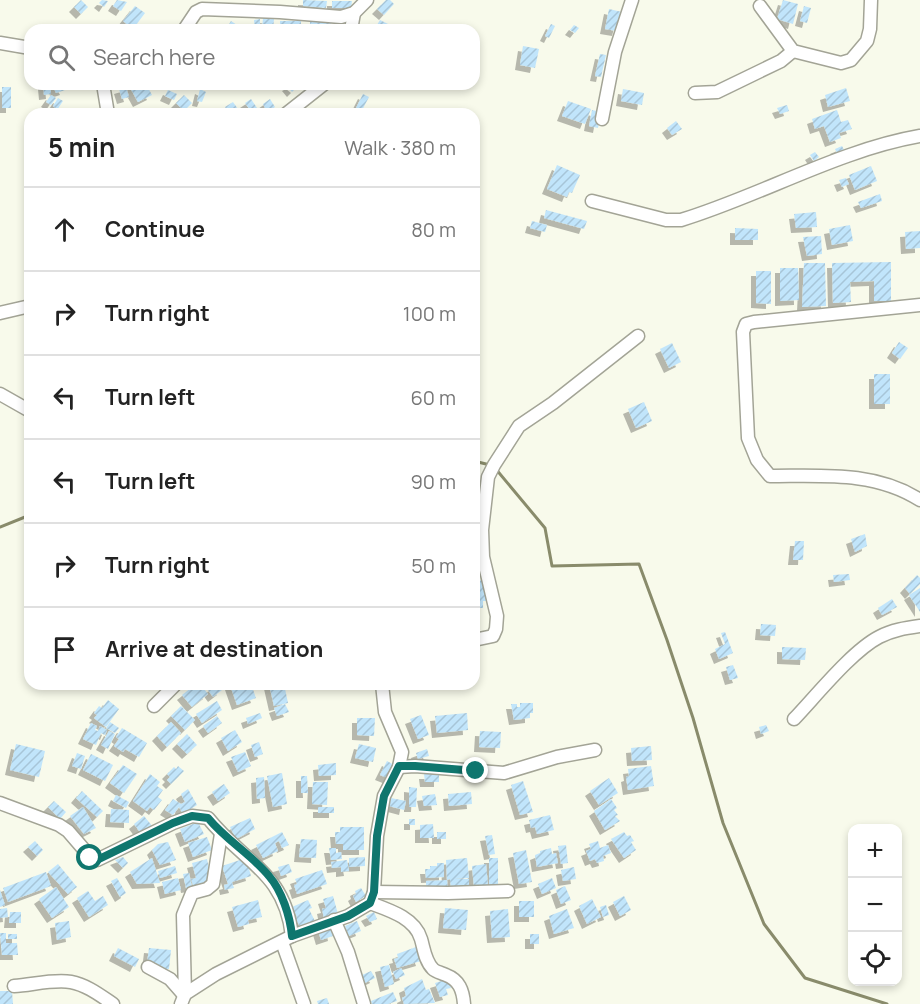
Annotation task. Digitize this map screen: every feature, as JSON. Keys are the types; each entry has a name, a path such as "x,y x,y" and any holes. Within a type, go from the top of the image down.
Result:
{"street":[{"path":"188,24 196,12 202,9 341,17 354,13 367,0"},
{"path":"602,119 615,52 632,0"},
{"path":"760,6 793,51 841,63 851,60 867,41 870,29 871,0"},
{"path":"352,24 354,13"},
{"path":"0,43 24,47"},
{"path":"695,93 717,92 781,61 793,51"},
{"path":"104,90 107,108"},
{"path":"294,108 316,90"},
{"path":"592,201 666,220 681,220 839,159 901,139 920,136"},
{"path":"920,305 754,322 746,324 743,333 748,438 757,460 770,476 844,476 870,480 903,489 920,500"},
{"path":"0,313 24,307"},
{"path":"480,639 494,636 496,629 497,616 483,557 483,530 488,477 500,453 519,426 553,403 638,336"},
{"path":"0,394 24,408"},
{"path":"794,719 869,643 891,632 920,626"},
{"path":"154,706 170,690"},
{"path":"372,898 377,836 384,796 399,766 402,752 385,712 383,690"},
{"path":"399,766 504,773 557,757 595,750"},
{"path":"0,803 59,825 68,831 93,860 192,816 208,818 221,834 270,877 287,912 287,939 304,1004"},
{"path":"183,998 183,915 192,893 207,889 213,884 221,834"},
{"path":"183,998 216,974 287,939 348,916 372,898 426,893 508,891"},
{"path":"372,898 412,923 421,937 429,963 434,970 452,977 457,982 464,1004"},
{"path":"334,920 348,952 364,1004"},
{"path":"148,967 177,984 183,998"},
{"path":"14,986 71,982 91,990 114,1004"}],"building":[{"path":"81,0 88,7 81,14 74,7"},
{"path":"102,0 108,1 104,7 99,3"},
{"path":"117,0 127,2 121,11 113,6"},
{"path":"303,0 327,1 326,8 303,6"},
{"path":"386,0 394,4 384,15 377,9"},
{"path":"783,0 798,4 793,24 777,19"},
{"path":"332,1 352,1 351,8 332,8"},
{"path":"135,6 145,13 137,24 127,24 123,21"},
{"path":"804,6 811,8 807,23 800,21"},
{"path":"609,9 622,12 617,31 605,29"},
{"path":"263,18 274,19 274,24 262,24"},
{"path":"260,19 260,24 254,24 254,20"},
{"path":"280,21 301,21 301,24 280,24"},
{"path":"310,22 331,22 331,24 310,24"},
{"path":"551,24 555,26 549,38 545,36"},
{"path":"574,25 579,28 575,33 570,30"},
{"path":"523,46 539,49 535,68 520,65"},
{"path":"600,54 606,55 601,77 595,76"},
{"path":"2,87 11,87 11,108 2,108"},
{"path":"846,88 850,101 828,107 825,95"},
{"path":"623,89 644,93 642,105 621,101"},
{"path":"44,90 51,90 51,94 44,95"},
{"path":"119,90 127,90 129,97 122,99"},
{"path":"131,90 149,90 152,95 138,102"},
{"path":"168,90 177,94 174,100 165,96"},
{"path":"200,90 206,92 202,102 197,101"},
{"path":"363,94 369,97 363,108 356,108"},
{"path":"51,95 56,98 51,105 46,102"},
{"path":"184,95 192,103 187,108 181,108 176,103"},
{"path":"58,98 63,101 58,108 53,106"},
{"path":"251,99 257,108 249,108 245,103"},
{"path":"270,99 275,107 265,108 263,104"},
{"path":"568,101 591,109 585,124 562,116"},
{"path":"233,102 237,108 226,108"},
{"path":"787,105 789,111 780,114 777,108"},
{"path":"592,110 601,112 598,128 589,126"},
{"path":"837,110 841,122 848,120 852,129 839,133 841,138 830,142 824,126 815,129 812,119"},
{"path":"676,121 682,129 672,135 667,128"},
{"path":"842,146 845,152 838,155 835,149"},
{"path":"815,152 819,157 814,161 810,155"},
{"path":"557,165 580,175 572,193 569,192 567,197 547,189"},
{"path":"871,166 877,181 855,190 849,175"},
{"path":"846,178 849,184 842,187 839,180"},
{"path":"880,194 882,201 861,208 858,202"},
{"path":"546,210 587,221 584,229 544,218"},
{"path":"816,212 817,227 796,228 794,214"},
{"path":"532,221 547,225 545,232 530,228"},
{"path":"850,225 853,241 832,245 829,229"},
{"path":"735,228 758,229 758,240 735,240"},
{"path":"920,231 920,248 906,249 905,232"},
{"path":"821,236 822,254 807,256 803,237"},
{"path":"891,262 891,301 874,301 874,281 850,282 851,302 833,303 832,263"},
{"path":"804,263 825,263 826,306 802,307"},
{"path":"780,268 798,268 799,300 780,301"},
{"path":"756,271 771,271 771,304 756,303"},
{"path":"899,342 908,348 900,359 892,353"},
{"path":"672,343 681,362 669,368 660,349"},
{"path":"874,374 890,374 890,404 874,404"},
{"path":"644,402 652,421 636,428 628,409"},
{"path":"865,534 867,546 855,552 851,539"},
{"path":"795,541 804,541 803,560 793,560"},
{"path":"849,574 850,580 834,582 833,575"},
{"path":"917,575 920,578 920,584 910,594 905,588"},
{"path":"480,580 486,580 487,601 483,601 483,608 480,608"},
{"path":"920,588 920,612 909,595"},
{"path":"892,599 897,607 882,615 878,608"},
{"path":"761,624 776,625 775,636 760,635"},
{"path":"725,632 733,653 719,659 715,649 725,644 721,633"},
{"path":"782,647 806,648 805,660 782,659"},
{"path":"733,665 738,678 730,680 726,667"},
{"path":"188,690 205,690 208,694 192,707 182,695"},
{"path":"208,690 222,690 213,697"},
{"path":"232,690 253,690 256,698 237,705"},
{"path":"270,690 285,690 288,703 274,706"},
{"path":"108,700 119,709 106,727 94,718 97,715 94,713"},
{"path":"217,701 222,710 202,723 196,714"},
{"path":"520,703 533,703 533,713 530,713 530,718 514,720 511,704 517,704 517,707 520,707"},
{"path":"285,704 289,712 277,716 274,708"},
{"path":"181,706 195,720 185,730 171,716"},
{"path":"260,713 262,718 248,724 246,718"},
{"path":"467,713 468,730 437,733 435,716"},
{"path":"421,715 429,735 418,739 410,719"},
{"path":"217,716 222,723 208,733 203,726"},
{"path":"357,718 375,718 374,736 357,735"},
{"path":"110,722 119,728 115,733 106,728"},
{"path":"171,722 181,733 167,747 157,736"},
{"path":"91,723 97,726 95,730 98,731 100,726 107,730 105,735 101,733 96,745 83,739"},
{"path":"766,725 769,731 761,734 759,727"},
{"path":"122,728 147,743 139,757 125,749 123,752 114,746 119,739 116,737"},
{"path":"235,730 242,742 228,751 221,738"},
{"path":"109,731 115,734 108,749 101,745"},
{"path":"480,731 501,732 500,748 479,747"},
{"path":"187,734 197,745 187,754 177,744"},
{"path":"259,742 263,754 255,757 251,745"},
{"path":"16,744 45,751 39,777 10,770"},
{"path":"359,744 376,748 373,762 355,758"},
{"path":"651,746 652,760 632,761 631,748"},
{"path":"427,749 429,756 418,759 416,753"},
{"path":"245,752 251,766 238,772 231,757"},
{"path":"77,753 85,756 81,769 72,766"},
{"path":"91,754 113,765 105,781 83,770"},
{"path":"387,761 396,766 390,779 380,775"},
{"path":"336,763 336,775 319,776 318,765"},
{"path":"123,765 137,774 124,793 110,783"},
{"path":"178,766 184,771 171,784 167,780 170,777 167,774"},
{"path":"651,766 654,786 628,790 626,777 629,776 628,769"},
{"path":"282,773 287,804 273,807 267,776"},
{"path":"150,774 160,782 157,786 163,790 158,797 162,800 154,810 150,807 147,811 133,801"},
{"path":"424,774 439,774 439,782 425,782"},
{"path":"301,776 307,776 308,793 301,793"},
{"path":"264,777 265,798 257,799 256,778"},
{"path":"609,778 618,793 599,805 590,791"},
{"path":"523,781 533,812 520,815 511,785"},
{"path":"313,782 328,782 327,805 312,804"},
{"path":"224,784 230,793 218,801 212,792"},
{"path":"409,787 417,788 416,807 409,807"},
{"path":"188,789 197,805 183,814 179,807 173,815 165,810 173,799 181,804 185,802 181,794"},
{"path":"82,791 103,811 97,817 76,798"},
{"path":"471,792 472,804 449,806 448,794"},
{"path":"435,794 437,805 424,806 422,796"},
{"path":"116,795 129,802 126,808 113,801"},
{"path":"391,798 406,801 404,810 389,806"},
{"path":"611,799 617,808 614,810 618,815 615,816 620,821 605,830 594,811"},
{"path":"54,801 66,812 60,819 48,807"},
{"path":"83,807 96,828 84,834 70,816"},
{"path":"318,807 334,807 334,813 318,813"},
{"path":"111,809 129,810 129,823 110,822"},
{"path":"550,815 554,830 537,834 535,827 531,828 529,820"},
{"path":"144,816 153,827 142,835 134,824"},
{"path":"250,818 255,829 236,839 230,827"},
{"path":"409,819 415,819 415,825 409,825"},
{"path":"198,822 204,834 185,842 180,829"},
{"path":"433,824 434,838 420,838 420,825"},
{"path":"340,827 364,827 364,850 343,850 343,844 336,844 335,832 340,832"},
{"path":"282,832 289,845 282,848 279,841 275,843 278,851 263,858 256,845"},
{"path":"437,832 446,832 446,839 437,839"},
{"path":"624,832 634,841 631,842 636,850 624,858 611,839"},
{"path":"492,835 495,854 489,855 485,836"},
{"path":"207,837 212,850 193,857 188,843"},
{"path":"301,839 317,840 316,858 299,857"},
{"path":"35,841 43,850 37,856 28,847"},
{"path":"598,841 600,848 608,845 611,853 603,856 604,861 597,863 595,859 590,861 586,851 591,849 589,844"},
{"path":"168,842 176,860 160,865 152,850 158,844"},
{"path":"566,845 568,863 561,864 558,846"},
{"path":"329,848 336,848 336,853 341,852 342,859 331,860"},
{"path":"551,848 552,854 556,853 558,863 537,867 535,855"},
{"path":"526,850 532,882 519,884 513,853"},
{"path":"123,857 128,863 123,868 115,860"},
{"path":"365,857 365,866 349,867 349,858"},
{"path":"152,858 160,883 137,884 130,872"},
{"path":"246,858 251,876 232,882 234,888 225,890 224,885 228,884 222,866"},
{"path":"467,858 469,878 454,879 469,879 469,888 451,889 450,879 447,880 446,860"},
{"path":"489,858 498,858 498,886 489,886"},
{"path":"207,859 210,873 207,874 210,883 194,888 191,879 196,878 192,863"},
{"path":"347,860 349,871 341,872 341,867 332,868 331,862"},
{"path":"437,863 444,863 444,877 426,878 425,869 437,866"},
{"path":"58,864 77,887 68,894 48,872"},
{"path":"289,864 292,872 281,876 278,867"},
{"path":"486,864 488,886 474,887 472,866"},
{"path":"175,866 177,873 160,878 158,871"},
{"path":"574,867 576,879 563,881 561,870"},
{"path":"322,870 327,884 297,894 295,879"},
{"path":"46,872 51,886 8,902 3,888"},
{"path":"189,873 192,887 186,888 183,874"},
{"path":"117,878 126,893 120,897 111,881"},
{"path":"178,878 181,890 165,894 162,882"},
{"path":"552,878 556,888 542,894 538,884"},
{"path":"447,880 448,890 426,891 426,881"},
{"path":"565,886 571,900 561,904 556,890"},
{"path":"56,887 69,907 52,918 39,899"},
{"path":"361,888 366,896 356,902 353,896 356,894 355,891"},
{"path":"0,890 5,905 0,907"},
{"path":"88,891 95,901 103,896 108,905 89,917 77,898"},
{"path":"333,896 338,914 324,918 322,909 326,908 323,899"},
{"path":"624,896 631,910 620,916 613,902"},
{"path":"592,899 601,917 587,924 579,906"},
{"path":"258,900 262,917 248,920 249,924 238,927 232,907"},
{"path":"308,900 312,908 309,909 315,921 301,928 292,907"},
{"path":"519,901 534,901 534,917 519,917"},
{"path":"606,905 609,915 603,917 600,907"},
{"path":"7,908 8,917 0,918 0,909"},
{"path":"445,908 468,910 466,930 443,928"},
{"path":"508,909 510,937 492,938 490,911"},
{"path":"567,909 574,928 554,934 549,916"},
{"path":"10,912 21,912 21,923 9,923"},
{"path":"374,912 377,919 370,922 366,916"},
{"path":"69,921 71,937 57,940 55,923"},
{"path":"357,921 361,931 349,936 345,926"},
{"path":"331,927 333,936 321,940 318,930"},
{"path":"0,933 6,933 6,943 17,943 18,955 2,955"},
{"path":"8,934 17,934 17,939 8,939"},
{"path":"530,934 539,934 539,944 530,944"},
{"path":"416,947 421,961 397,968 394,959 398,958 397,954"},
{"path":"118,948 139,959 135,967 114,956"},
{"path":"149,948 171,950 169,969 160,969 160,965 147,964"},
{"path":"389,965 394,984 385,987 380,967"},
{"path":"401,968 405,975 396,979 393,972"},
{"path":"371,971 375,978 363,984 360,976"},
{"path":"422,979 435,1003 404,1004 402,998 406,996 404,988"},
{"path":"448,979 451,988 446,989 448,995 440,997 435,983"},
{"path":"0,991 12,991 13,1004 0,1004"},
{"path":"393,992 397,1001 388,1004 372,1004 371,1001"},
{"path":"327,998 329,1004 318,1004 317,1001"}],"waterway":[{"path":"480,462 490,465"},
{"path":"495,468 545,528 552,566 639,564 693,718 723,823 764,924 805,978 887,1004"},
{"path":"0,527 24,517"}],"route":[{"path":"90,858 97,860 192,816 208,818 221,834 270,877 287,912 292,936 348,916 370,903 374,892 377,836 384,796 399,766 476,771"}]}
